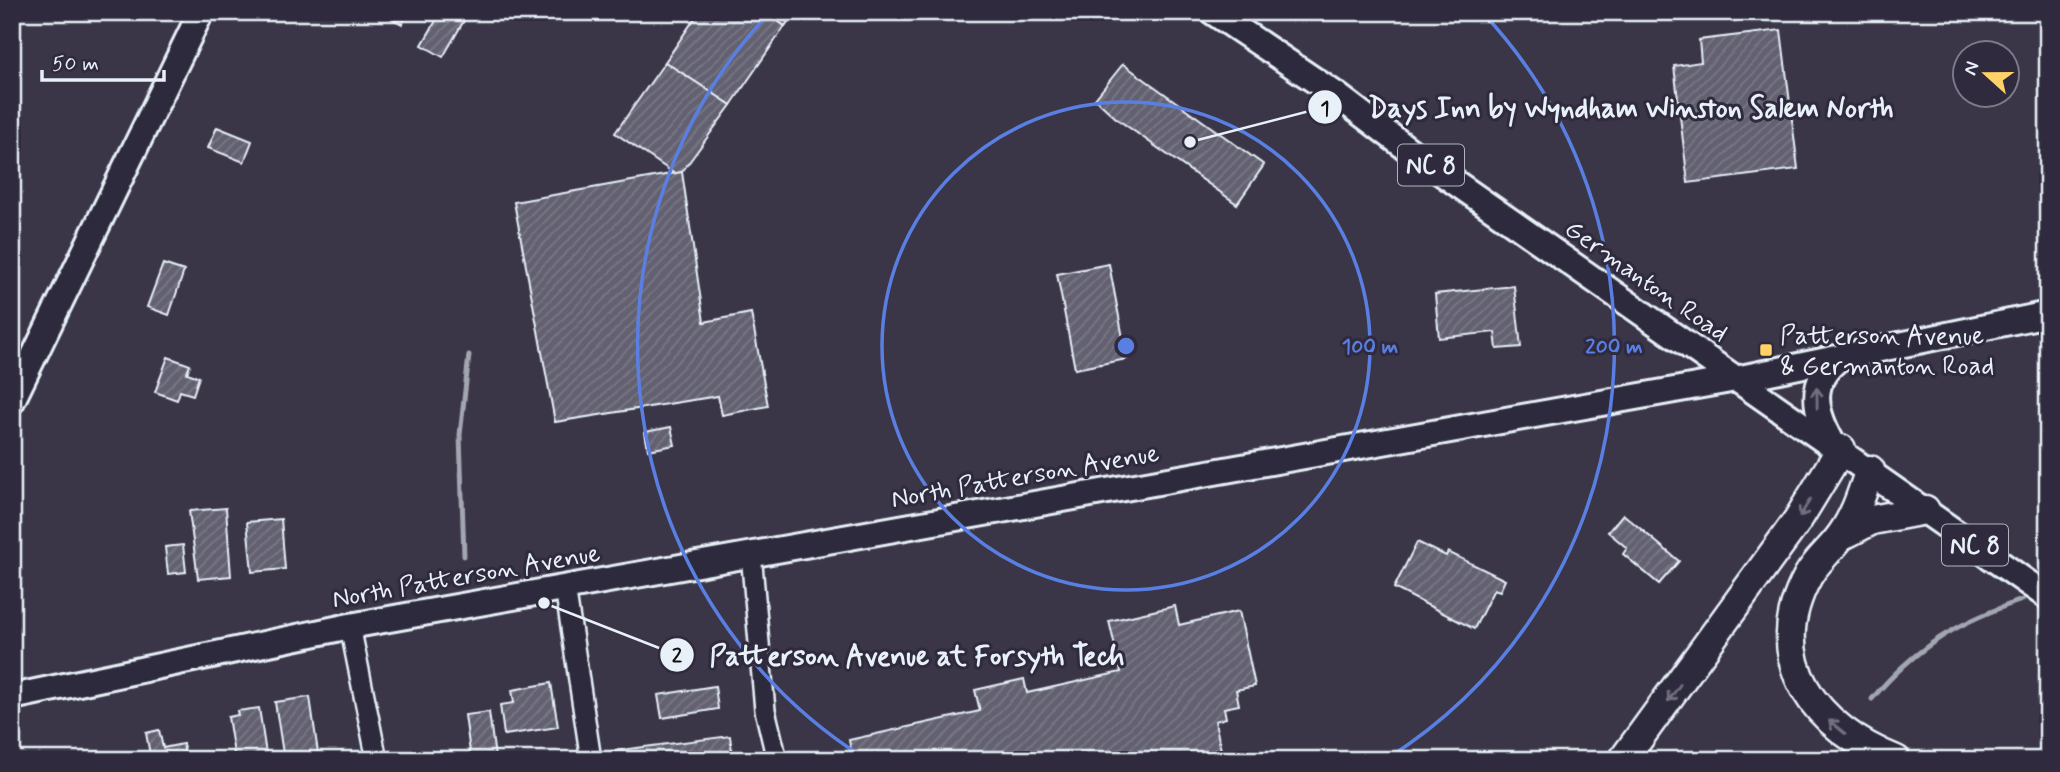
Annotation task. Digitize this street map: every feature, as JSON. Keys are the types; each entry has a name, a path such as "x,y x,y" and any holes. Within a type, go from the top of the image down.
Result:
{"highway":[{"path":"1623,760 1797,521 1837,447"},
{"path":"1870,470 1856,512 1841,536 1809,574 1796,602 1791,634 1794,666 1805,692 1820,713 1852,739 1896,760"},
{"path":"1841,536 1872,520 1925,510"}],"main road":[{"path":"12,401 201,12"},
{"name":"Germanton Road","path":"1213,12 1338,96 1413,153 2048,597"},
{"name":"North Patterson Avenue","path":"12,697 350,626 1736,379 2048,314"},
{"path":"1837,447 1825,429 1815,399 1823,373 1841,357"}],"street":[{"path":"751,553 765,710 777,760"},
{"path":"565,587 591,760"},
{"path":"350,626 377,760"}],"building":[{"path":"379,12 409,12 402,24"},
{"path":"441,12 459,12 466,17 443,57 422,45"},
{"path":"699,12 765,12 785,26 731,105 665,62"},
{"path":"765,12 795,12 785,26"},
{"path":"1781,30 1798,169 1688,183 1674,66 1701,62 1699,40"},
{"path":"665,62 731,105 682,172 675,174 615,133"},
{"path":"1123,64 1264,165 1237,204 1117,119 1095,99"},
{"path":"217,127 252,141 244,162 208,148"},
{"path":"682,172 704,322 751,313 768,406 722,415 718,396 555,422 514,202"},
{"path":"163,264 184,271 169,315 147,307"},
{"path":"1109,264 1127,359 1075,369 1057,274"},
{"path":"1514,286 1521,347 1497,349 1495,332 1439,338 1435,294"},
{"path":"168,357 190,365 187,373 199,377 193,395 180,391 177,400 155,392"},
{"path":"671,427 675,445 648,450 645,432"},
{"path":"226,508 231,576 198,579 189,511"},
{"path":"1623,514 1679,561 1659,584 1623,554 1627,548 1608,532"},
{"path":"281,519 285,569 252,572 247,522"},
{"path":"1417,542 1446,556 1448,552 1505,580 1500,591 1494,589 1474,629 1394,588"},
{"path":"183,545 186,572 168,574 165,547"},
{"path":"1175,606 1179,625 1239,611 1255,686 1236,690 1239,705 1224,708 1226,718 1215,721 1223,760 853,760 849,740 980,711 975,690 1024,679 1027,693 1121,672 1109,621"},
{"path":"551,683 558,727 504,735 500,705 514,703 512,690"},
{"path":"715,686 718,709 662,718 658,695"},
{"path":"310,697 319,760 284,760 275,702"},
{"path":"259,708 267,760 235,760 228,717 238,715 237,711"},
{"path":"489,712 495,757 471,760 465,715"},
{"path":"159,730 163,748 183,744 186,760 151,760 146,733"},
{"path":"730,736 733,760 723,760 723,752 693,756 694,760 613,760 612,751"}],"waterway":[{"path":"464,556 460,435 469,355"},
{"path":"1872,699 1905,665 1940,638 1978,617 2022,600"}],"place":[{"name":"Days Inn by Wyndham Winston Salem North","path":"1190,142"},
{"name":"Patterson Avenue & Germanton Road","path":"1766,350"},
{"name":"Patterson Avenue at Forsyth Tech","path":"544,603"}]}
